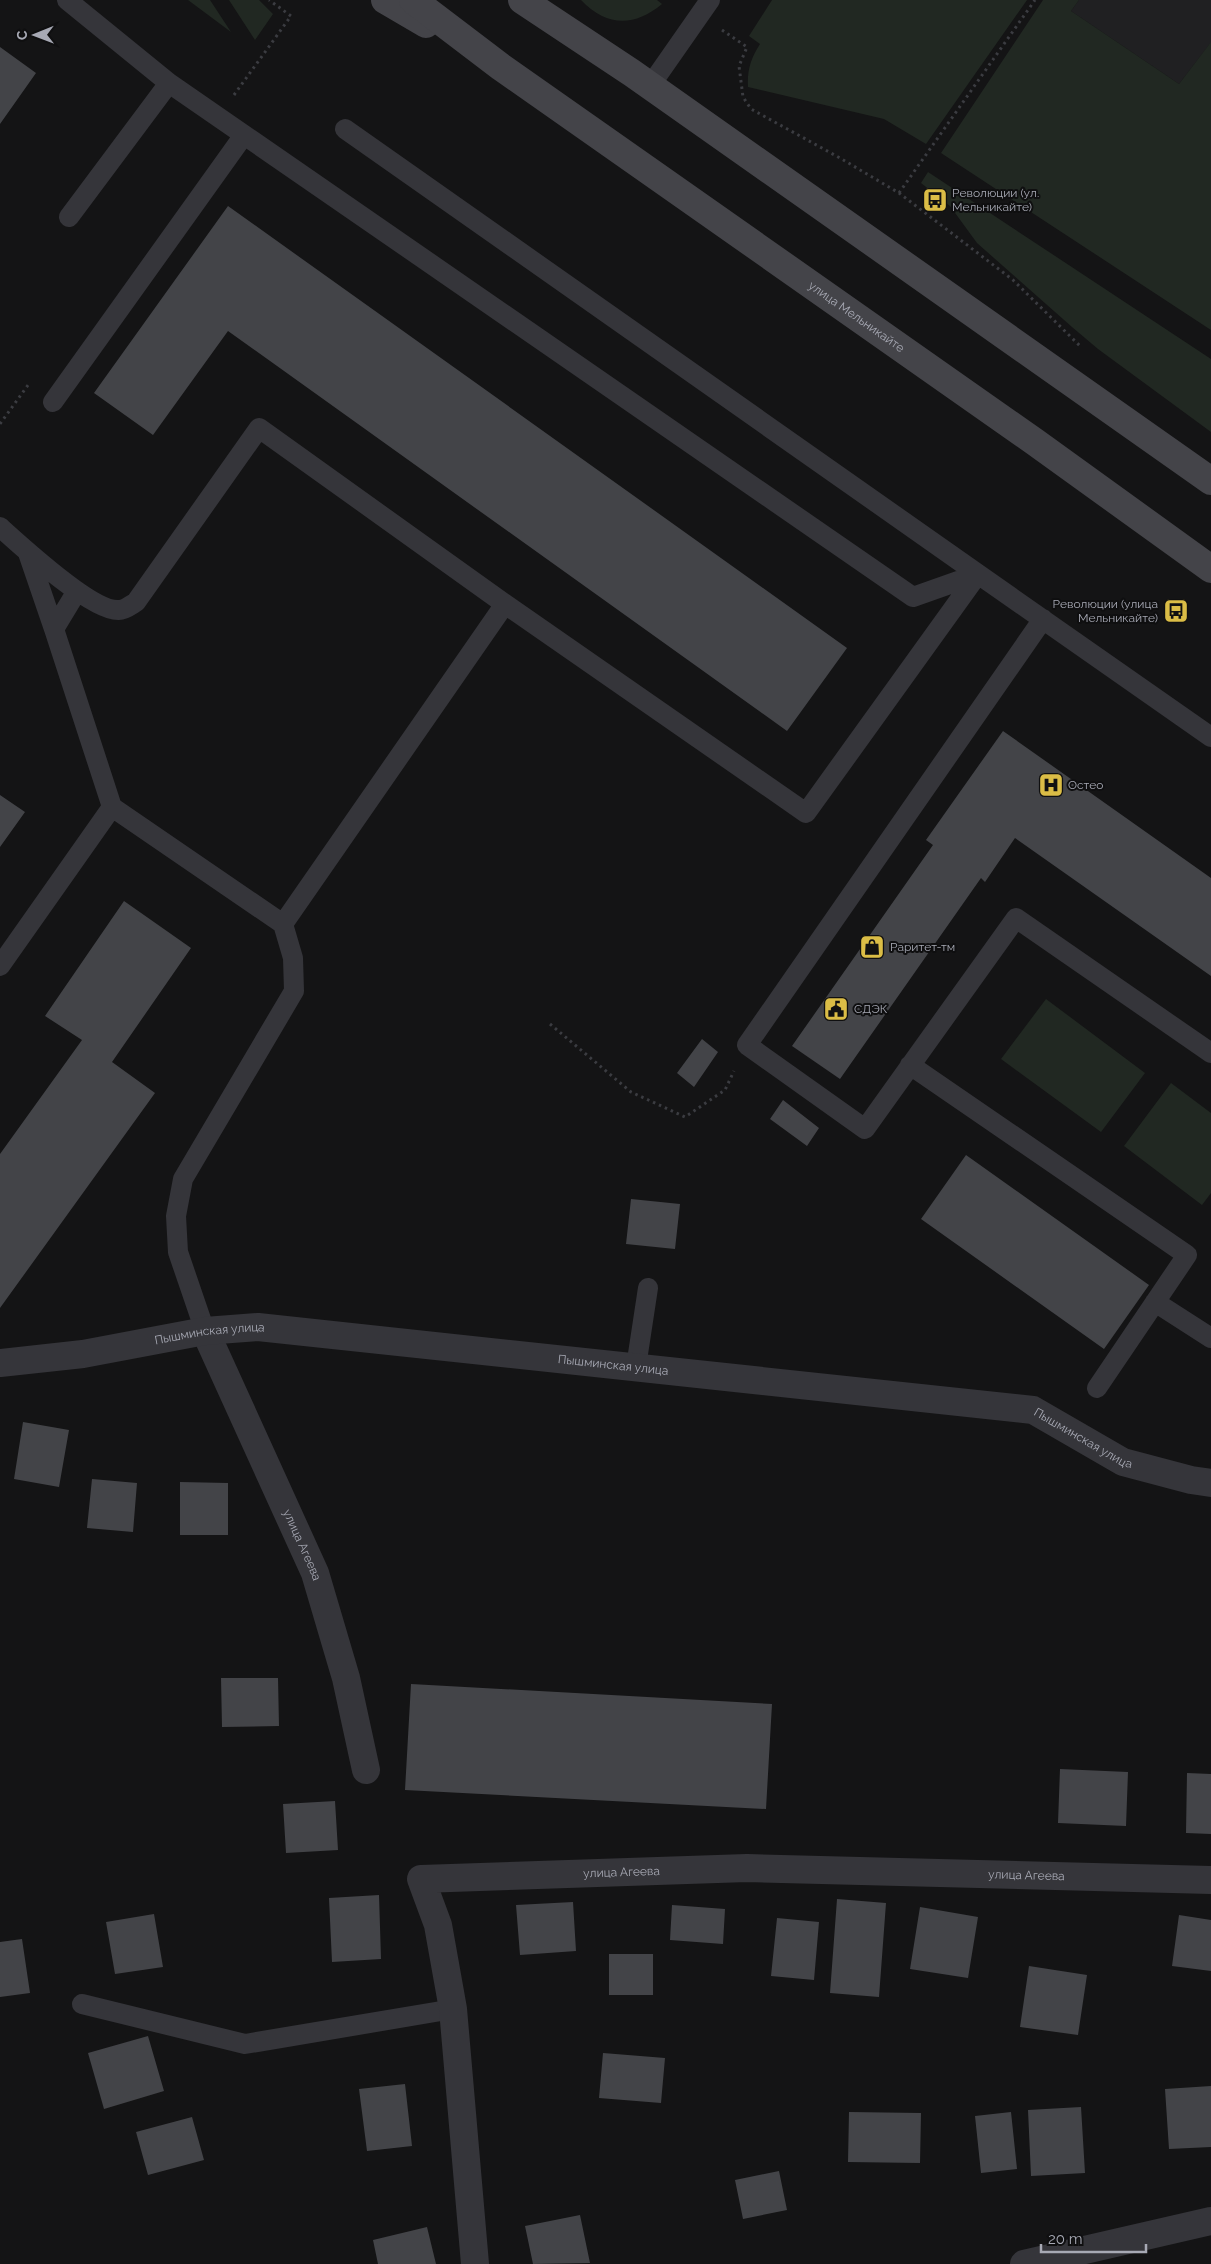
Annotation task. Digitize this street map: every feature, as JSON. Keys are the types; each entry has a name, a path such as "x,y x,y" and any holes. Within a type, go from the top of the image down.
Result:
{"main road":[{"name":"улица Мельникайте","path":"385,0 501,67"},
{"name":"улица Мельникайте","path":"413,0 501,67 1035,442 1211,569"},
{"path":"522,0 641,80 1211,481"},
{"path":"550,0 641,80"}],"street":[{"name":"Пышминская улица","path":"0,1363 82,1354 205,1331 258,1327 1033,1410 1123,1462 1191,1480 1211,1483"},
{"name":"улица Агеева","path":"205,1331 314,1573 346,1678 366,1770"},
{"name":"улица Агеева","path":"475,2264 453,2009 438,1925 422,1879 748,1868 1211,1880"},
{"path":"1024,2264 1211,2222"}],"lane":[{"path":"66,0 170,83 218,118 244,134 913,597 978,574"},
{"path":"641,80 705,8"},
{"path":"69,217 170,83"},
{"path":"345,129 1211,737"},
{"path":"53,402 244,134"},
{"path":"0,527 28,553 77,591 105,607 119,610 136,602 259,428 505,604 806,813 978,574"},
{"path":"1182,460 1211,468"},
{"path":"28,553 112,807 283,924 293,958 294,991 183,1179 176,1216 178,1252 205,1331"},
{"path":"54,629 77,591"},
{"path":"283,924 505,604"},
{"path":"1043,619 746,1045 865,1129 1016,918 1211,1053"},
{"path":"0,966 112,807"},
{"path":"910,1066 1187,1255 1097,1388"},
{"path":"636,1368 648,1288"},
{"path":"1156,1302 1211,1338"},
{"path":"82,2004 245,2044 453,2009"}],"path":[{"path":"218,118 291,16 269,0"},
{"path":"899,193 1035,0"},
{"path":"705,8 747,47 739,66 743,97 751,110 840,158 899,193 1013,280 1082,348"},
{"path":"0,424 15,403"},
{"path":"550,1024 631,1092 685,1117 725,1090 746,1045"}],"shaded area":[{"path":"188,0 210,0 231,32"},
{"path":"229,0 259,0 273,14 255,40"},
{"path":"581,0 657,0 662,4 652,12 641,17 621,21 601,15"},
{"path":"772,0 1027,0 926,144 884,119 748,87 750,64 760,44 749,36"},
{"path":"1043,0 1079,0 1071,11 1179,84 1211,42 1211,330 941,153"},
{"path":"1079,0 1211,0 1211,46 1209,45 1179,84 1071,11"},
{"path":"928,172 1211,359 1211,432 1098,349 977,243 950,206 921,183"},
{"path":"1046,999 1145,1073 1101,1132 1001,1059"},
{"path":"1171,1083 1211,1113 1211,1193 1202,1205 1124,1146"}],"building":[{"path":"0,47 36,73 0,124"},
{"path":"228,206 847,648 787,731 228,331 153,435 94,393"},
{"path":"1003,731 1211,878 1211,976 1015,838 985,882 981,878 840,1079 792,1046 933,845 926,840"},
{"path":"0,795 25,812 0,847"},
{"path":"124,901 191,948 112,1062 155,1093 0,1308 0,1154 82,1040 45,1016"},
{"path":"702,1039 718,1052 694,1087 677,1073"},
{"path":"783,1100 819,1128 807,1146 770,1119"},
{"path":"966,1155 1149,1285 1104,1349 921,1219"},
{"path":"631,1199 680,1204 675,1249 626,1244"},
{"path":"23,1422 69,1430 59,1487 14,1479"},
{"path":"92,1479 137,1483 133,1532 87,1528"},
{"path":"180,1482 228,1483 228,1535 180,1535"},
{"path":"221,1678 278,1678 279,1726 222,1727"},
{"path":"411,1684 772,1704 766,1809 405,1790"},
{"path":"1060,1769 1128,1772 1126,1826 1058,1823"},
{"path":"1187,1773 1211,1774 1211,1834 1186,1833"},
{"path":"335,1801 338,1850 286,1853 283,1804"},
{"path":"379,1895 381,1959 332,1962 329,1898"},
{"path":"837,1899 886,1903 879,1997 830,1993"},
{"path":"573,1902 576,1951 520,1955 516,1905"},
{"path":"672,1905 725,1909 723,1944 670,1940"},
{"path":"920,1907 978,1917 968,1978 910,1969"},
{"path":"154,1914 163,1967 115,1974 106,1922"},
{"path":"1179,1915 1211,1920 1211,1971 1172,1966"},
{"path":"777,1918 819,1922 814,1980 771,1976"},
{"path":"22,1939 30,1993 0,1997 0,1942"},
{"path":"609,1954 653,1954 653,1995 609,1995"},
{"path":"1029,1966 1087,1975 1078,2035 1020,2027"},
{"path":"148,2036 164,2091 104,2109 88,2053"},
{"path":"603,2053 665,2058 661,2103 599,2098"},
{"path":"405,2084 412,2146 367,2151 359,2089"},
{"path":"1211,2086 1211,2147 1169,2149 1165,2089"},
{"path":"1081,2107 1085,2173 1031,2176 1028,2110"},
{"path":"849,2112 921,2113 920,2163 848,2162"},
{"path":"1011,2112 1017,2169 981,2173 975,2116"},
{"path":"192,2117 204,2160 148,2175 136,2132"},
{"path":"779,2171 787,2210 743,2219 735,2180"},
{"path":"580,2215 590,2263 533,2264 525,2226"},
{"path":"427,2227 436,2264 378,2264 373,2240"}],"place":[{"name":"Революции (ул. Мельникайте)","path":"935,200"},
{"name":"Революции (улица Мельникайте)","path":"1176,611"},
{"name":"Остео","path":"1051,785"},
{"name":"Раритет-тм","path":"872,947"},
{"name":"СДЭК","path":"836,1009"}]}
